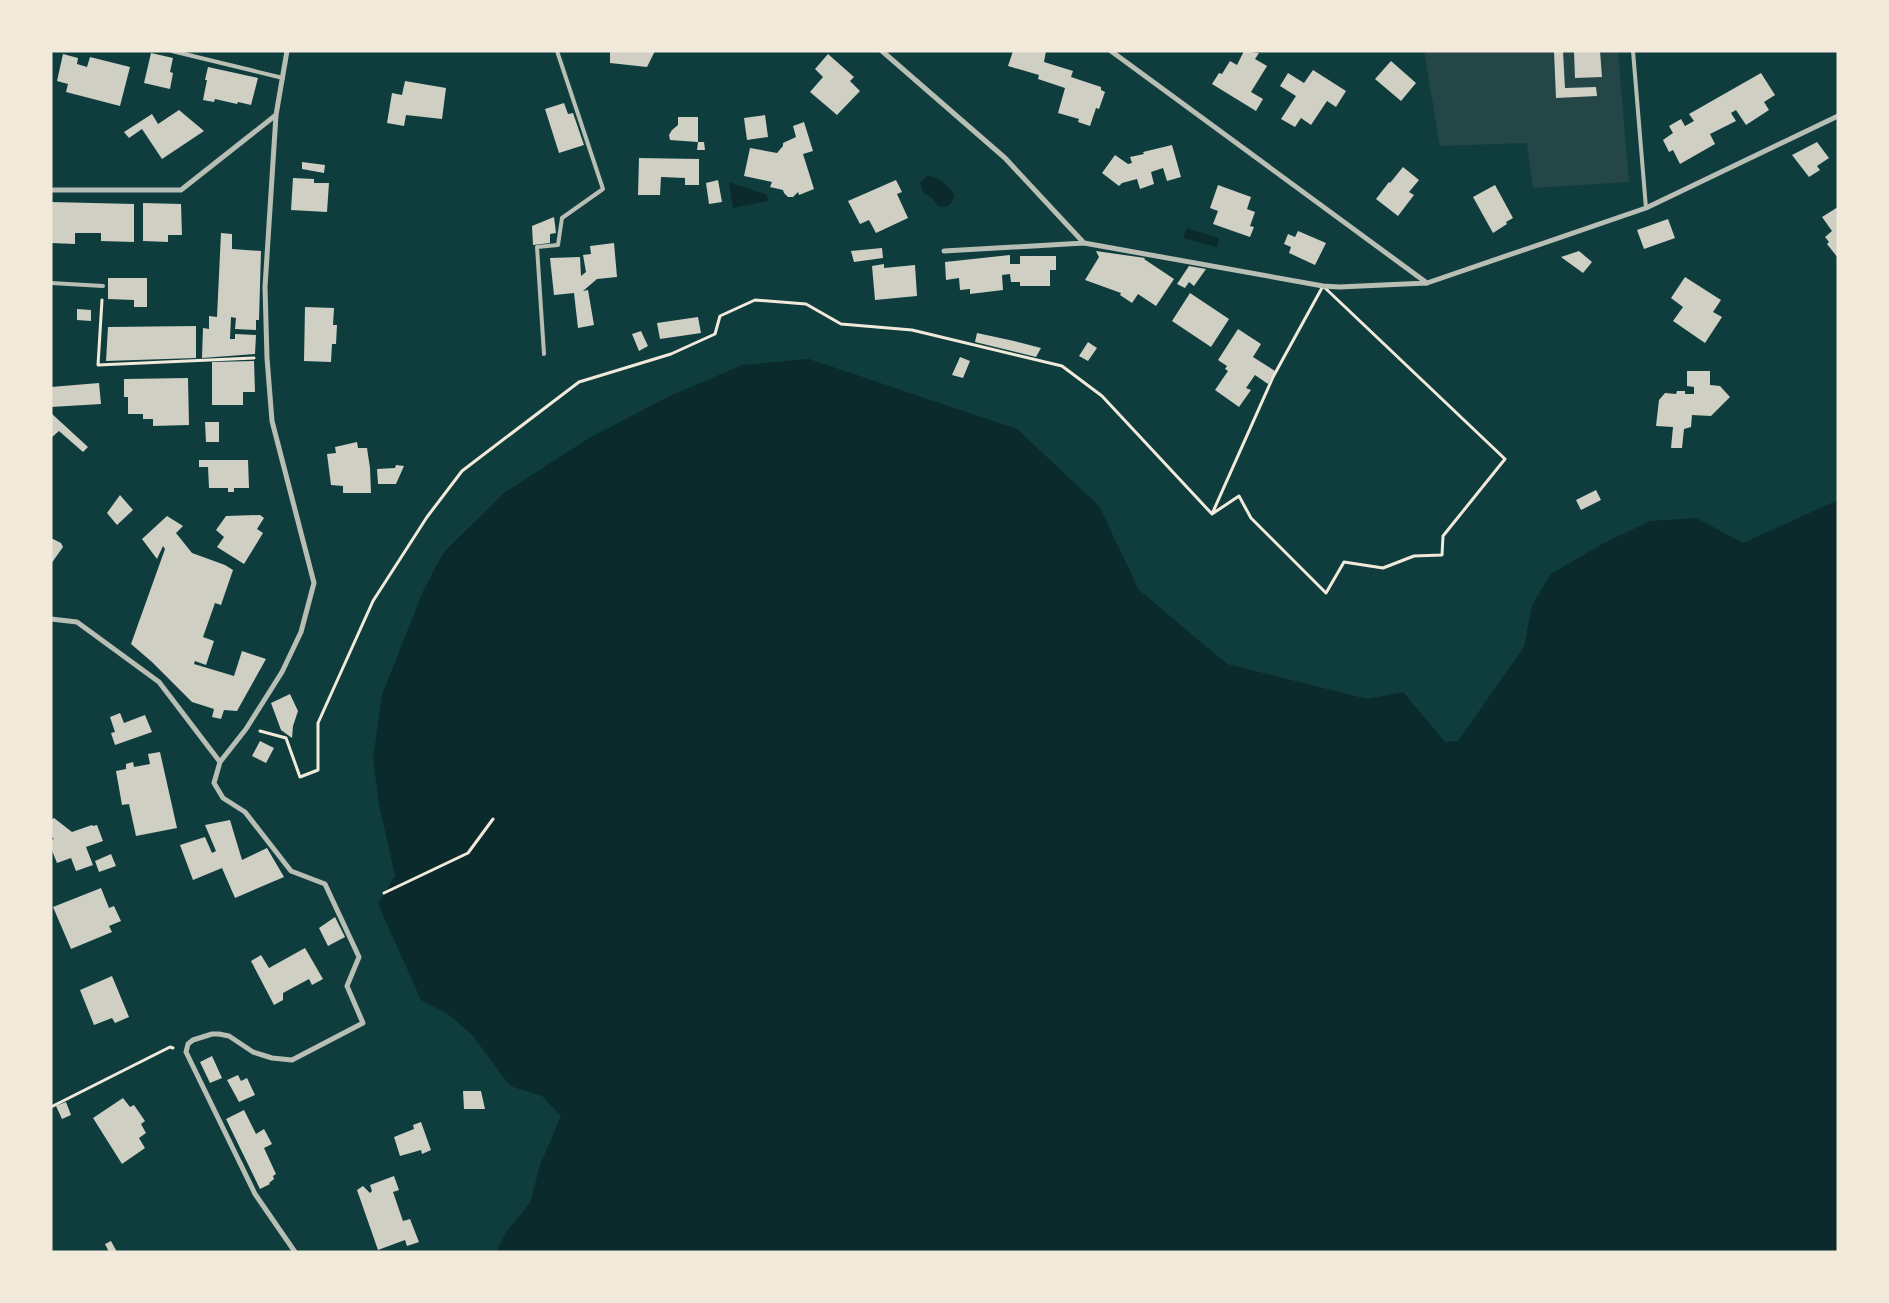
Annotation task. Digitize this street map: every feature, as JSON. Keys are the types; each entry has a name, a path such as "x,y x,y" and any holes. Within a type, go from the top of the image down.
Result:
{"street":[{"path":"287,51 276,115 265,287 267,358 272,421 314,583 301,632 282,672 246,729 220,762 214,783 223,798 245,812 291,871 325,884 359,957 347,986 363,1024 292,1060 272,1058 254,1052 229,1036 219,1034 212,1034 193,1040 188,1044 186,1052 255,1194 295,1252"},
{"path":"882,51 1005,158 1084,243"},
{"path":"1111,51 1427,283"},
{"path":"51,190 181,190 276,115"},
{"path":"944,251 1084,243 1324,286 1427,283 1646,208 1838,116"},
{"path":"51,618 78,622 159,682 220,762"}],"lane":[{"path":"172,51 283,78"},
{"path":"544,354 537,247 558,245 562,218 603,189 557,51"},
{"path":"1634,51 1646,208"},
{"path":"51,283 103,286"}],"path":[{"path":"103,286 98,365 267,358"},
{"path":"1324,286 1505,459 1443,536 1442,555 1414,556 1383,568 1344,562 1326,593 1251,518 1239,496 1212,514 1273,378 1324,286"},
{"path":"246,729 286,738 300,777 318,770 318,723 373,601 427,517 462,470 579,382 671,354 715,334 720,316 754,300 806,304 841,324 912,330 1062,366 1102,396 1212,514"},
{"path":"384,893 468,853 493,819"},
{"path":"51,1108 170,1047 186,1052"}],"shaded area":[{"path":"1424,51 1618,51 1629,182 1533,188 1527,143 1440,146"},
{"path":"927,176 939,180 952,192 954,195 949,205 944,207 938,206 932,198 923,192 920,182"},
{"path":"729,182 767,195 768,201 733,208"},
{"path":"1187,228 1219,238 1217,247 1183,238"},
{"path":"809,359 1017,429 1099,506 1139,590 1227,664 1367,699 1403,692 1445,742 1458,741 1524,647 1532,605 1551,574 1604,543 1650,521 1696,518 1743,543 1838,500 1838,1252 496,1252 507,1231 530,1203 540,1165 561,1116 542,1096 510,1086 473,1036 449,1015 421,1000 378,904 395,876 379,804 373,759 382,695 423,591 444,552 504,493 589,438 670,396 742,365"}],"building":[{"path":"610,51 655,51 647,67 610,63"},
{"path":"1013,51 1046,51 1044,62 1073,71 1071,77 1101,87 1101,90 1105,92 1099,109 1096,108 1090,126 1078,122 1079,119 1058,113 1065,88 1038,79 1039,75 1008,66"},
{"path":"1244,51 1259,53 1255,59 1267,66 1251,92 1263,99 1256,111 1212,84 1219,73 1222,74 1230,61 1237,65"},
{"path":"1554,51 1563,51 1565,88 1596,87 1597,96 1556,98"},
{"path":"1574,51 1600,51 1602,77 1575,78"},
{"path":"151,53 173,58 170,72 173,73 170,89 144,83"},
{"path":"63,54 78,58 77,64 87,67 90,57 130,67 120,106 66,92 68,84 57,81"},
{"path":"828,54 854,77 850,81 860,91 837,115 810,92 823,77 815,69"},
{"path":"1391,61 1416,83 1401,101 1375,79"},
{"path":"208,67 258,78 251,105 215,99 214,102 203,100"},
{"path":"1313,70 1346,91 1336,107 1327,101 1311,125 1301,118 1295,127 1281,119 1296,96 1280,86 1288,73 1304,83"},
{"path":"1761,73 1775,95 1764,102 1769,110 1746,125 1736,110 1731,113 1736,121 1710,134 1715,144 1680,164 1673,150 1669,152 1663,140 1673,133 1669,126 1681,119 1685,126 1694,121 1689,114"},
{"path":"405,81 446,88 442,119 406,115 404,126 387,123 392,93 402,95"},
{"path":"564,103 568,114 573,113 584,145 559,153 545,109"},
{"path":"179,110 204,131 162,159 142,129 129,138 124,132 152,114 158,124"},
{"path":"765,115 768,137 747,140 744,118"},
{"path":"678,117 698,117 698,142 670,140 669,135 678,125"},
{"path":"804,122 813,151 803,154 814,189 799,195 798,192 793,197 788,197 783,190 770,187 772,182 744,176 750,148 777,153 783,146 783,143 796,137 793,126"},
{"path":"698,142 704,142 705,150 697,150"},
{"path":"1817,142 1829,158 1817,166 1820,170 1809,177 1792,155"},
{"path":"1172,145 1181,177 1167,181 1163,168 1151,172 1154,184 1140,189 1137,179 1122,183 1119,186 1102,173 1115,155 1128,164 1132,163 1130,157"},
{"path":"639,158 699,159 699,185 685,185 685,178 661,177 660,195 638,195"},
{"path":"302,162 325,165 324,173 302,169"},
{"path":"1403,167 1419,180 1409,192 1414,195 1398,216 1376,199"},
{"path":"293,178 314,179 314,183 329,183 327,212 291,210"},
{"path":"718,180 722,202 709,204 706,183"},
{"path":"896,180 902,192 897,194 908,218 876,233 869,220 860,224 848,201"},
{"path":"1218,185 1251,197 1247,209 1255,212 1250,226 1254,227 1250,237 1213,224 1218,211 1210,208"},
{"path":"1495,185 1513,218 1493,233 1473,197"},
{"path":"51,202 134,204 134,242 101,241 101,233 75,233 75,244 51,243"},
{"path":"143,203 181,204 182,235 168,235 168,242 143,241"},
{"path":"1838,207 1838,258 1827,244 1829,242 1825,237 1832,231 1822,217"},
{"path":"554,217 556,233 550,234 550,243 533,245 532,226"},
{"path":"1668,219 1675,238 1644,249 1637,230"},
{"path":"1298,231 1326,243 1315,265 1289,253 1291,247 1284,244 1288,234 1295,237"},
{"path":"221,233 232,234 232,249 261,251 259,320 256,320 256,330 235,329 236,318 231,317 230,339 235,339 235,334 256,335 255,354 202,358 203,328 209,329 209,316 217,317"},
{"path":"614,243 617,277 597,279 583,291 588,290 594,325 578,328 574,293 554,295 550,258 580,257 581,276 586,272 583,255 591,254 590,246"},
{"path":"882,248 883,258 854,262 851,251"},
{"path":"1096,251 1145,258 1174,279 1156,306 1138,294 1132,303 1120,295 1121,293 1085,280 1099,257"},
{"path":"1579,251 1592,262 1583,273 1561,257"},
{"path":"1010,255 1010,264 1020,264 1020,256 1056,256 1056,270 1050,270 1050,286 1020,286 1020,282 1011,282 1010,274 1002,275 1003,290 970,294 970,289 960,290 959,278 946,280 945,262"},
{"path":"884,264 884,268 915,265 917,296 875,300 872,266"},
{"path":"1189,266 1206,269 1194,286 1189,282 1185,288 1177,284"},
{"path":"1685,277 1721,300 1713,312 1722,317 1705,343 1673,321 1683,307 1671,298"},
{"path":"108,278 147,278 147,307 134,307 134,300 108,299"},
{"path":"1190,293 1229,319 1211,347 1172,321"},
{"path":"305,307 334,308 333,325 337,325 336,344 332,344 331,362 304,361"},
{"path":"77,309 91,310 91,321 77,320"},
{"path":"698,317 701,333 660,339 657,323"},
{"path":"196,326 196,358 106,361 108,327"},
{"path":"1238,329 1261,344 1253,357 1275,371 1268,384 1255,375 1246,388 1251,390 1239,407 1215,390 1228,371 1225,369 1227,366 1218,360"},
{"path":"641,331 648,346 639,351 632,334"},
{"path":"977,333 1041,348 1036,357 975,342"},
{"path":"1088,342 1097,348 1088,361 1079,356"},
{"path":"960,357 970,361 963,378 952,375"},
{"path":"254,361 255,392 243,392 243,405 212,405 212,362"},
{"path":"1687,371 1710,371 1710,385 1720,386 1730,397 1711,416 1692,415 1691,427 1684,429 1682,448 1671,448 1673,427 1656,426 1659,400 1665,393 1676,394 1677,391 1685,391 1685,394 1694,394 1694,387 1687,386"},
{"path":"188,378 189,425 153,426 153,419 143,419 143,414 128,414 128,397 124,397 124,379"},
{"path":"99,383 101,404 51,407 51,387"},
{"path":"51,413 88,447 83,452 59,431 51,438"},
{"path":"205,422 219,422 219,442 206,442"},
{"path":"357,442 358,448 367,448 371,493 343,493 343,486 331,485 327,454 336,453 335,447"},
{"path":"199,460 248,460 249,488 234,488 234,492 228,492 228,488 209,488 208,467 199,467"},
{"path":"396,465 404,466 396,484 378,484 377,469 395,468"},
{"path":"1596,490 1601,500 1581,510 1576,500"},
{"path":"120,495 133,510 117,525 107,513"},
{"path":"260,515 264,518 257,529 263,533 244,564 217,547 224,537 216,530 226,516"},
{"path":"167,516 183,526 176,533 192,553 225,565 233,570 221,605 215,603 203,637 214,641 206,665 195,661 194,664 234,676 242,651 266,659 237,711 224,710 221,719 212,717 214,709 192,702 131,644 165,549 163,546 157,559 142,539"},
{"path":"51,538 61,543 63,547 51,564"},
{"path":"290,694 298,711 293,726 292,738 281,730 271,703"},
{"path":"120,713 124,723 145,715 152,732 115,745 111,733 115,732 110,717"},
{"path":"260,741 274,748 266,763 252,756"},
{"path":"160,752 177,828 136,836 129,804 122,805 116,771 126,769 126,764 133,762 134,767 150,764 148,754"},
{"path":"54,818 72,832 97,825 103,841 86,847 93,865 76,871 71,858 57,863 51,848 51,840 54,839 51,836 51,820"},
{"path":"230,820 242,860 267,848 284,877 235,898 222,868 193,880 180,845 205,837 212,853 216,851 205,825"},
{"path":"111,854 116,866 99,872 95,861"},
{"path":"101,888 109,908 114,906 121,921 109,926 112,932 71,949 53,907"},
{"path":"335,917 345,937 328,946 319,928"},
{"path":"305,948 323,979 312,985 309,979 283,993 283,1000 274,1005 251,961 261,955 269,968"},
{"path":"112,976 129,1017 115,1023 112,1018 94,1025 80,990"},
{"path":"212,1056 222,1078 210,1083 200,1062"},
{"path":"238,1075 241,1081 247,1078 255,1095 239,1102 227,1080"},
{"path":"463,1091 481,1091 485,1109 464,1109"},
{"path":"123,1098 130,1107 134,1105 145,1121 141,1124 146,1133 139,1138 145,1148 122,1164 93,1118"},
{"path":"66,1102 71,1115 62,1119 56,1106"},
{"path":"244,1110 256,1134 264,1129 272,1144 264,1148 276,1174 273,1176 274,1179 270,1184 260,1189 226,1119"},
{"path":"421,1122 431,1150 422,1154 421,1150 400,1156 394,1137 414,1129 413,1125"},
{"path":"394,1176 399,1190 393,1192 403,1221 410,1219 419,1242 407,1246 405,1240 378,1250 357,1190 363,1186 370,1193 372,1191 370,1185"},
{"path":"111,1241 117,1252 109,1252 105,1244"}]}
